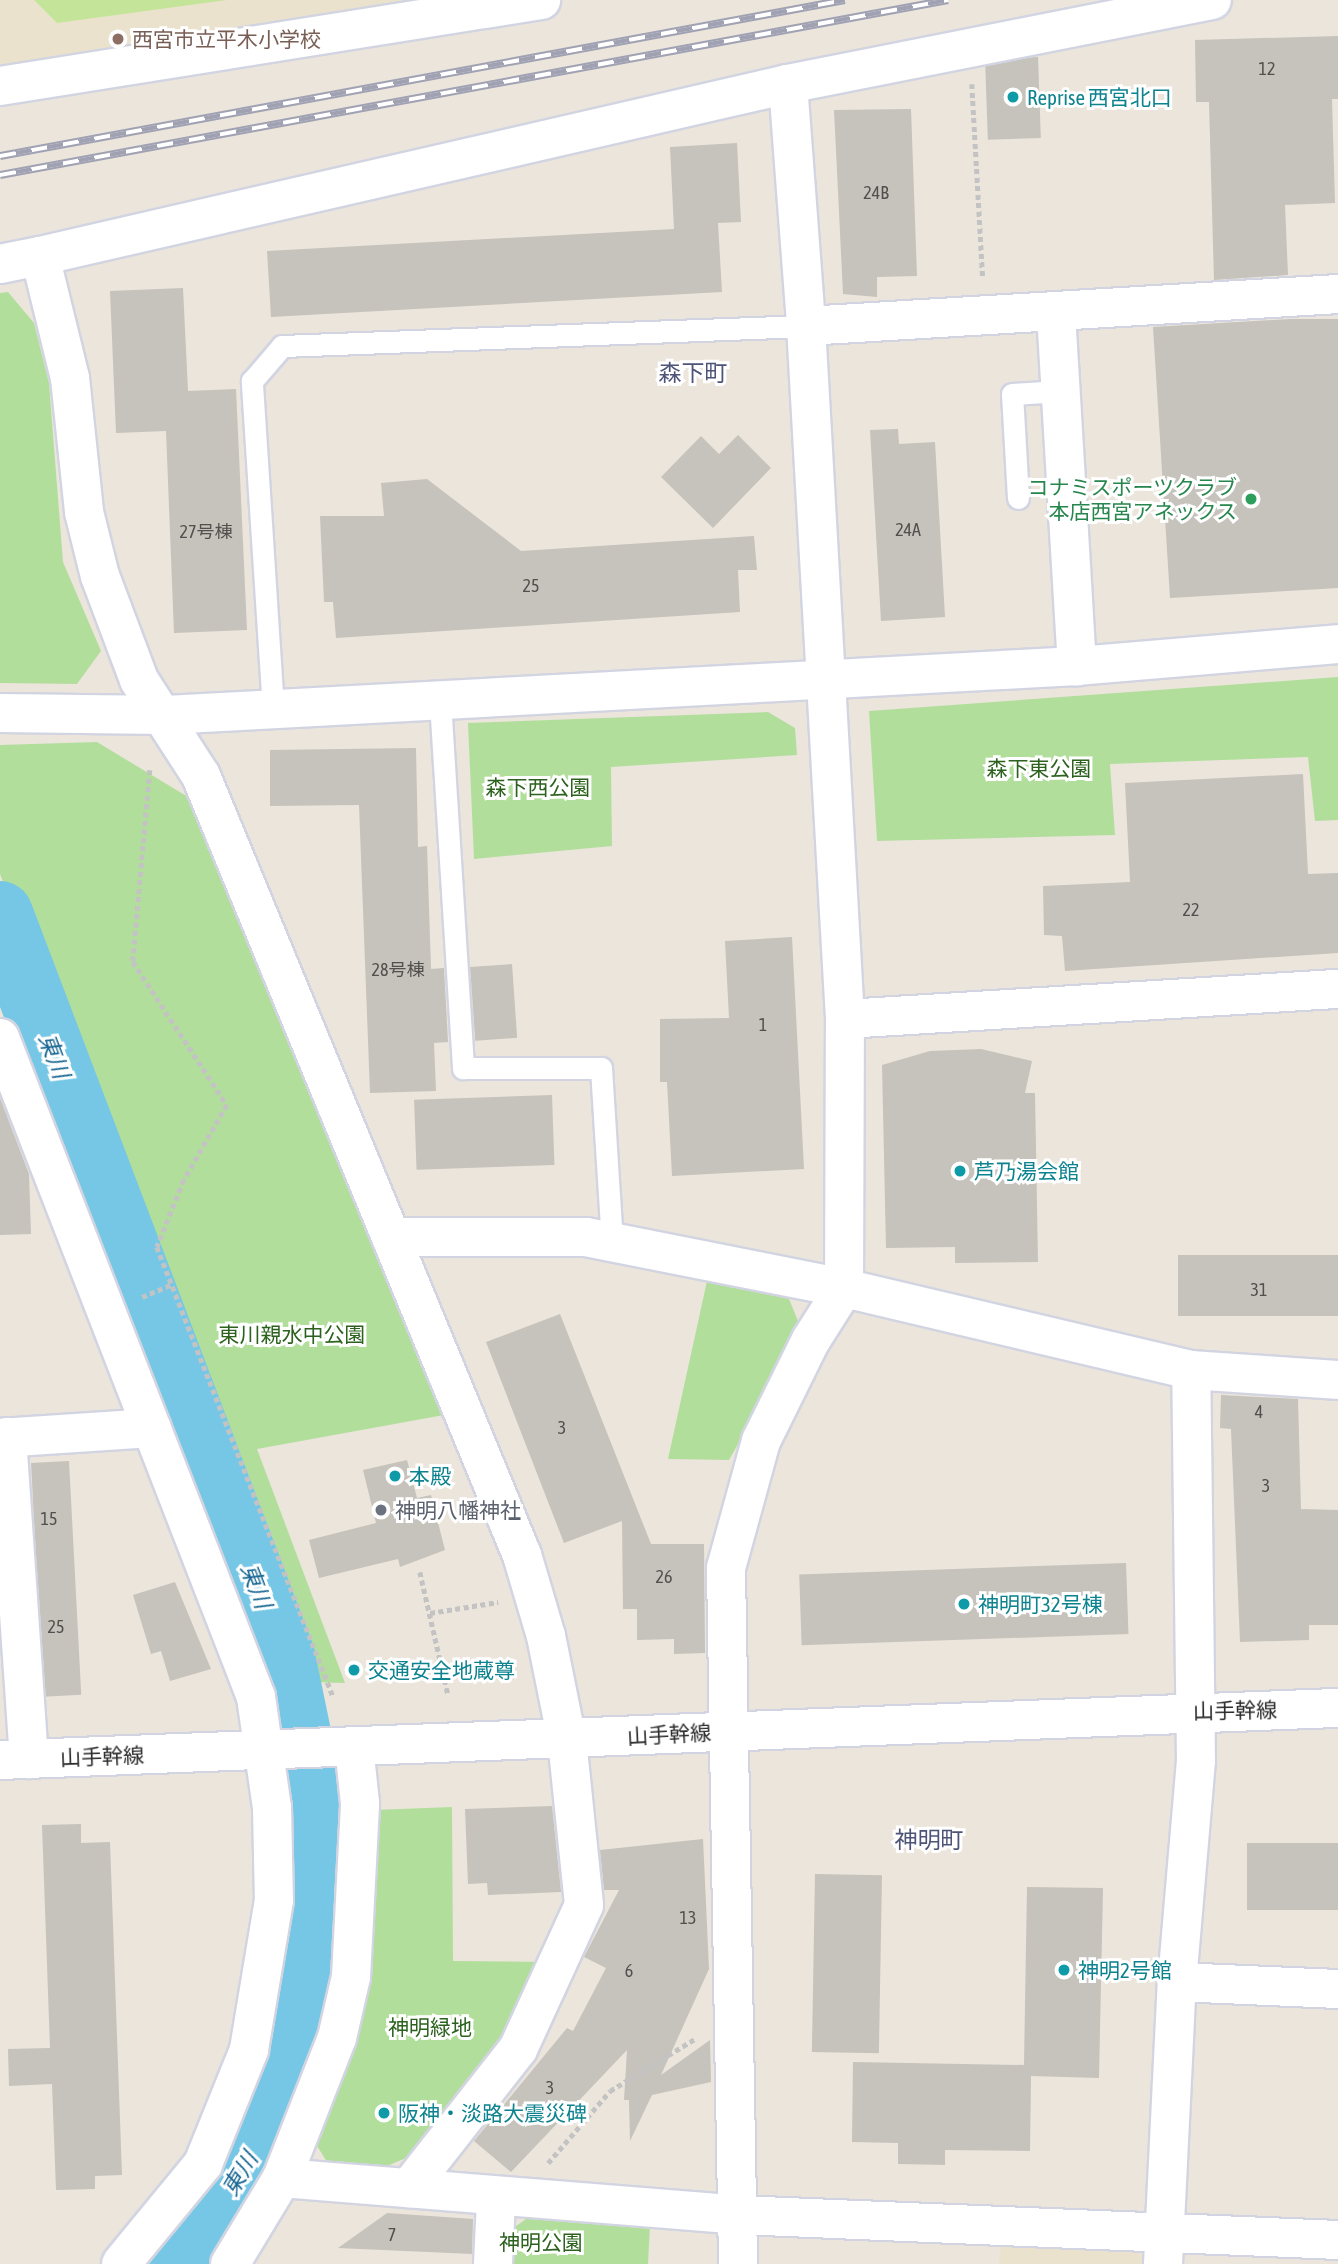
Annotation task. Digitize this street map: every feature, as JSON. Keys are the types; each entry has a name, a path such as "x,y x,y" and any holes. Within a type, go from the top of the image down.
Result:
{"street":[{"path":"0,86 541,0"},
{"path":"0,264 788,84 1212,0"},
{"path":"738,2264 726,1568 761,1441 844,1288 845,1019 806,326 788,84"},
{"path":"40,256 70,378 85,512 100,576 139,680 166,715 201,776 394,1237 536,1596 568,1740 584,1905 518,2049 409,2188"},
{"path":"806,326 1338,294"},
{"path":"1056,313 1077,666"},
{"path":"0,713 166,715 440,701 1077,666 1338,644"},
{"path":"845,1019 1338,989"},
{"path":"2,1046 256,1697 270,1749 274,1900 249,2050 203,2164 121,2264"},
{"path":"394,1237 612,1242 844,1288 1191,1370 1338,1380"},
{"path":"1164,2248 1177,1982 1195,1711 1191,1370"},
{"path":"15,1760 3,1437 152,1428"},
{"name":"山手幹線","path":"15,1760 568,1740 1195,1711 1338,1708"},
{"path":"230,2264 282,2178 337,2038 351,1977 360,1803 345,1746"},
{"path":"1177,1982 1338,1989"},
{"path":"282,2178 409,2188 510,2201 739,2215 1164,2248 1338,2241"},
{"path":"493,2264 510,2201"}],"lane":[{"path":"272,709 252,381 282,346 806,326"},
{"path":"1018,498 1012,394 1061,391"},
{"path":"440,701 463,1068 601,1068 612,1242"}],"path":[{"path":"970,48 986,317"},
{"path":"150,765 133,962 227,1105 184,1180 158,1247 334,1698"},
{"path":"420,1572 448,1694"},
{"path":"430,1613 536,1596"},
{"path":"510,2201 561,2140 610,2091 733,2015"}],"shaded area":[{"name":"西宮市立平木小学校","path":"0,0 471,0 0,77"},
{"path":"1002,2237 1130,2243 1149,2264 999,2264"}],"green space":[{"path":"34,0 227,0 57,23"},
{"path":"8,292 34,323 49,383 63,562 101,651 77,684 0,683 0,293"},
{"name":"森下東公園","path":"1338,677 1338,820 1315,821 1308,757 1110,764 1115,835 877,841 869,711"},
{"name":"森下西公園","path":"768,712 795,728 797,755 611,767 612,846 474,859 468,723"},
{"name":"東川親水中公園","path":"97,742 188,797 444,1415 257,1449 345,1683 311,1682 0,874 0,745"},
{"path":"707,1281 785,1289 802,1331 729,1460 668,1459"},
{"name":"神明緑地","path":"452,1807 453,1961 546,1962 492,2064 406,2158 387,2166 329,2165 317,2146 352,2053 372,1971 374,1810"},
{"name":"神明公園","path":"529,2217 650,2224 648,2264 509,2264 509,2231"}],"building":[{"path":"1338,36 1338,99 1332,99 1335,203 1285,205 1288,275 1214,280 1209,102 1196,102 1195,40"},
{"name":"Reprise 西宮北口","path":"1038,57 1041,138 988,140 985,59"},
{"path":"911,109 917,276 877,277 877,297 843,294 834,110"},
{"path":"737,143 741,222 718,223 722,292 271,317 267,251 674,229 670,147"},
{"path":"183,288 188,391 236,389 247,630 174,633 166,431 116,433 110,291"},
{"name":"コナミスポーツクラブ 本店西宮アネックス","path":"1338,319 1338,588 1170,598 1153,327"},
{"path":"898,429 899,444 935,442 945,617 881,621 870,430"},
{"path":"738,435 771,468 713,528 661,477 701,436 719,454"},
{"path":"427,479 521,551 754,536 757,570 738,570 740,612 336,638 333,602 324,602 320,516 384,516 381,483"},
{"path":"416,748 418,847 427,846 431,969 444,968 448,1042 434,1043 436,1091 370,1093 359,805 270,806 270,750"},
{"path":"1303,774 1308,874 1338,873 1338,953 1065,971 1062,936 1044,935 1043,886 1130,882 1125,783"},
{"path":"792,937 804,1169 672,1176 667,1082 660,1082 660,1019 729,1018 725,941"},
{"path":"512,964 517,1038 475,1041 470,967"},
{"name":"芦乃湯会館","path":"981,1049 1032,1061 1025,1093 1035,1093 1038,1262 955,1263 955,1247 886,1248 882,1065 930,1051"},
{"path":"552,1095 554,1165 417,1170 414,1100"},
{"path":"0,1098 29,1174 31,1234 0,1235"},
{"path":"1178,1255 1338,1255 1338,1316 1178,1316"},
{"path":"560,1314 651,1544 704,1544 705,1653 674,1654 674,1639 637,1640 637,1609 623,1609 622,1521 564,1543 486,1342"},
{"path":"1221,1395 1298,1399 1301,1509 1338,1510 1338,1625 1309,1625 1309,1640 1240,1642 1231,1429 1220,1428"},
{"path":"407,1460 417,1498 431,1495 445,1550 400,1567 398,1559 319,1578 309,1540 376,1523 363,1470"},
{"path":"69,1461 81,1695 43,1697 31,1463"},
{"name":"神明町32号棟","path":"1126,1563 1128,1634 802,1645 799,1574"},
{"path":"175,1582 211,1669 170,1681 161,1651 151,1654 133,1595"},
{"path":"552,1806 561,1892 488,1895 487,1883 468,1884 465,1809"},
{"path":"81,1824 81,1843 110,1842 122,2175 95,2176 95,2189 56,2190 52,2084 9,2086 8,2049 50,2048 42,1825"},
{"path":"703,1839 709,1969 661,2075 710,2040 711,2082 652,2095 630,2141 629,2100 624,2100 627,2050 511,2172 474,2141 567,2028 573,2031 606,1968 584,1957 619,1890 604,1890 600,1850"},
{"path":"1247,1843 1338,1843 1338,1910 1247,1910"},
{"path":"815,1874 882,1875 879,2053 812,2052"},
{"name":"神明2号館","path":"1027,1887 1103,1888 1099,2078 1031,2076 1030,2151 945,2150 945,2165 898,2164 898,2143 852,2142 853,2062 1024,2065"},
{"path":"387,2213 473,2219 472,2254 338,2248"}],"waterway":[{"name":"東川","path":"0,914 282,1656 315,1815 317,1906 295,2032 252,2162 179,2264"}],"railway":[{"path":"0,156 845,0"},
{"path":"0,175 948,0"}],"place":[{"name":"西宮市立平木小学校","path":"118,39"},
{"name":"Reprise 西宮北口","path":"1013,97"},
{"name":"コナミスポーツクラブ 本店西宮アネックス","path":"1251,499"},
{"name":"芦乃湯会館","path":"960,1171"},
{"name":"本殿","path":"395,1476"},
{"name":"神明八幡神社","path":"381,1510"},
{"name":"神明町32号棟","path":"964,1604"},
{"name":"交通安全地蔵尊","path":"354,1670"},
{"name":"神明2号館","path":"1064,1970"},
{"name":"阪神・淡路大震災碑","path":"384,2113"}],"district":[{"name":"森下町","path":"693,373"},
{"name":"神明町","path":"929,1840"}]}
